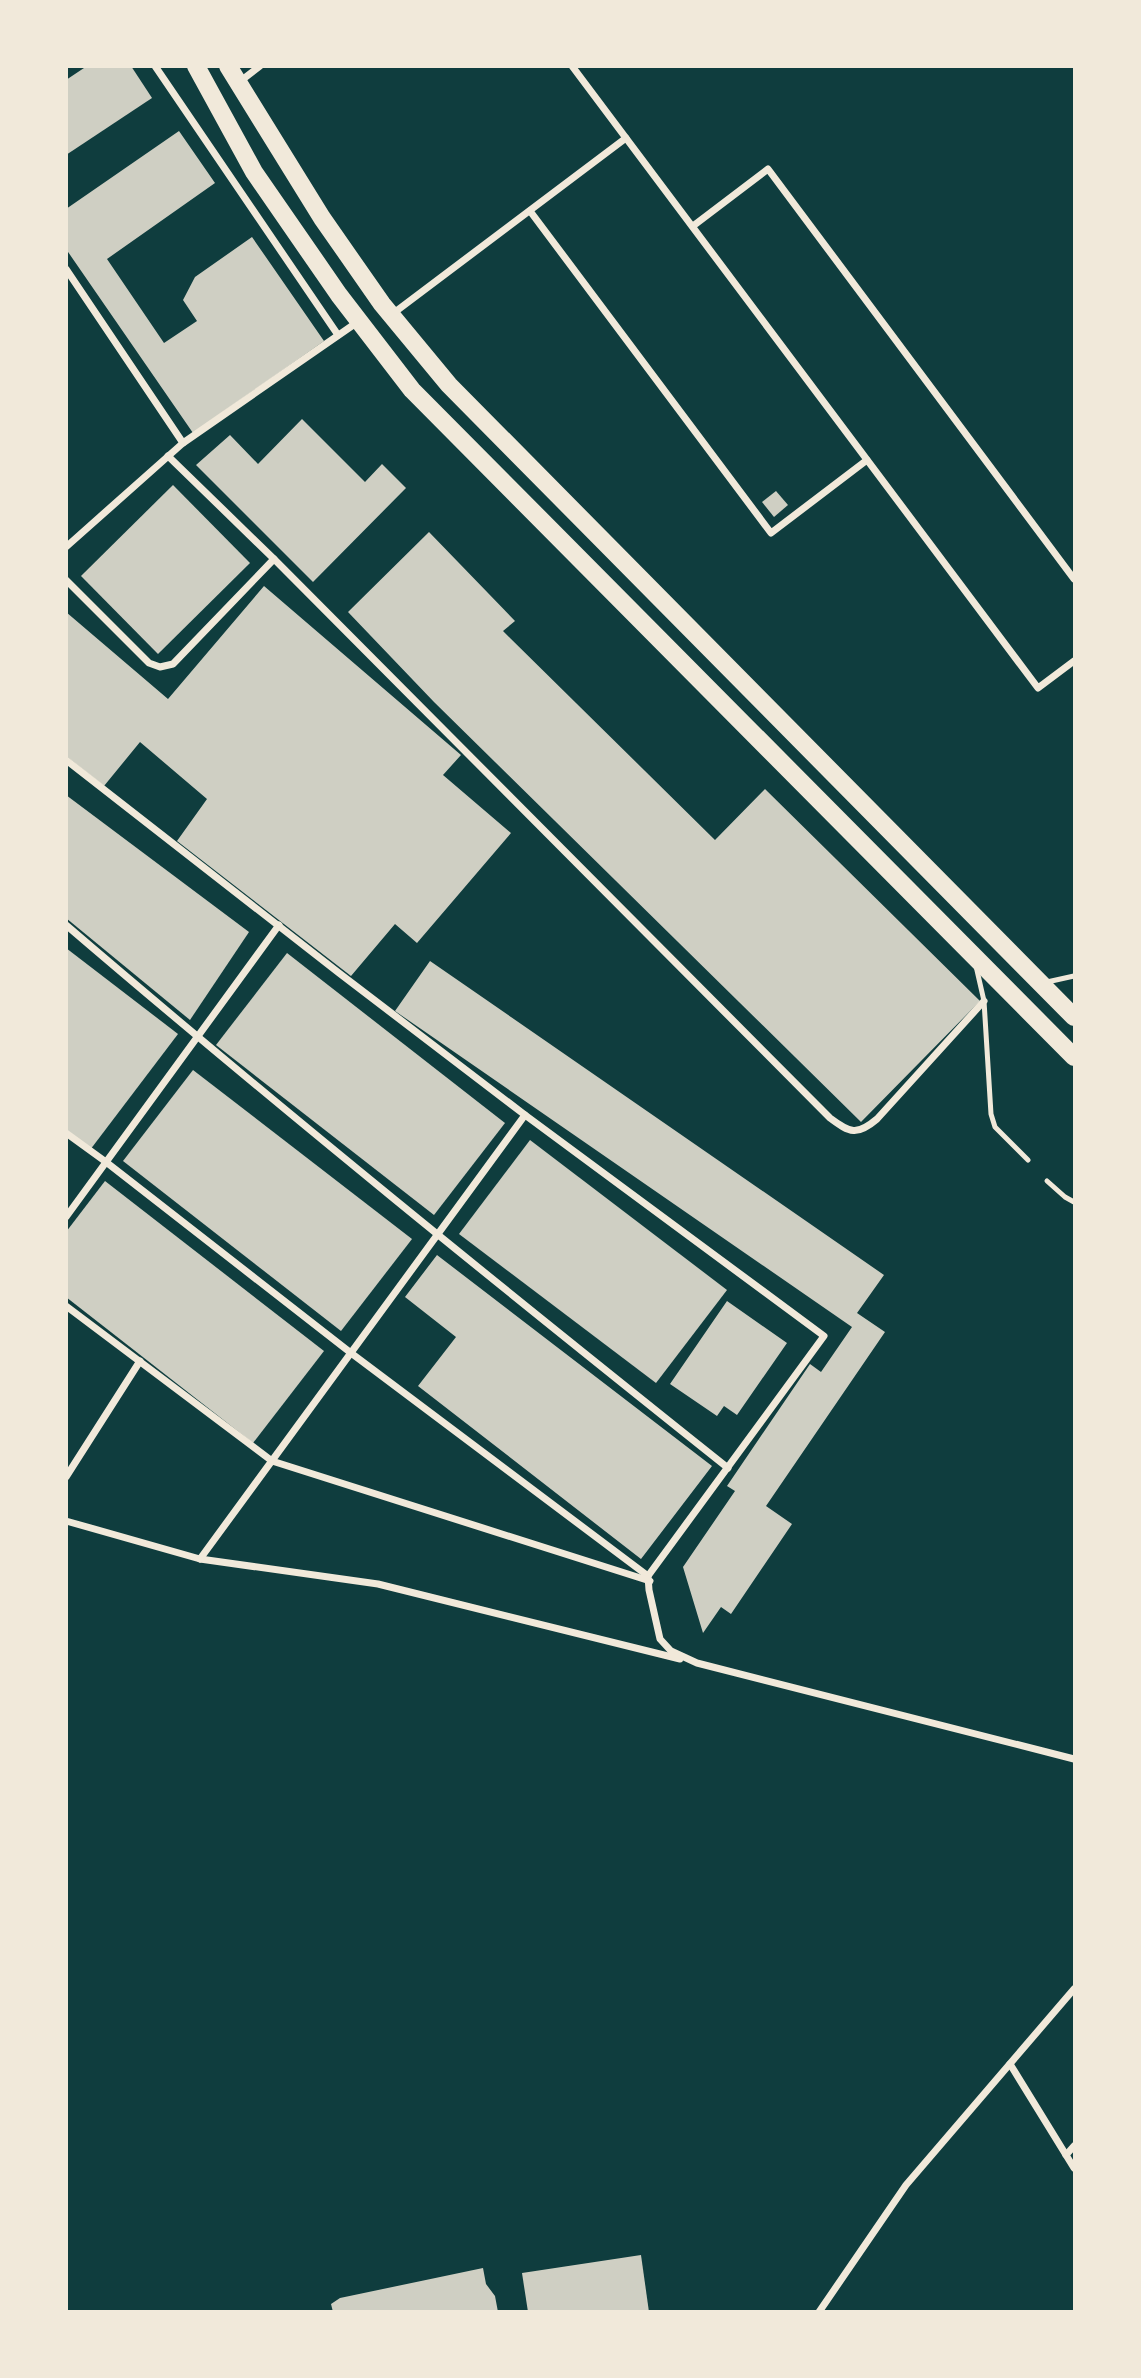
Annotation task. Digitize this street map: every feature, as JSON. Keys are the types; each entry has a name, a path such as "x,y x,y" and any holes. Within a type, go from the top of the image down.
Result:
{"highway":[{"path":"196,66 254,172 339,295 412,390 1074,1057"},
{"path":"228,66 322,218 391,315 449,385 1074,1017"}],"street":[{"path":"155,66 338,335"},
{"path":"238,83 260,66"},
{"path":"572,66 1038,688 1074,661"},
{"path":"391,315 626,138"},
{"path":"692,226 768,169 1074,579"},
{"path":"530,211 771,533 867,460"},
{"path":"66,269 183,443"},
{"path":"66,547 183,443 360,320"},
{"path":"168,456 274,559 830,1118 844,1128 853,1132 864,1130 877,1119 984,1001"},
{"path":"66,580 149,663 160,667 173,664 274,559"},
{"path":"66,760 525,1115 824,1336 649,1579 660,1639 671,1651 697,1663"},
{"path":"66,925 437,1236 728,1468"},
{"path":"66,1217 279,926"},
{"path":"200,1559 525,1115"},
{"path":"66,1133 649,1579"},
{"path":"66,1306 272,1461 649,1579"},
{"path":"66,1477 140,1361"},
{"path":"66,1521 200,1559 378,1584 1074,1759"},
{"path":"819,2312 906,2185 1074,1989"},
{"path":"1010,2064 1074,2168"},
{"path":"1066,2155 1074,2146"}],"lane":[{"path":"973,955 984,1001 991,1114 995,1127 1028,1160"},
{"path":"1041,983 1074,976"},
{"path":"1047,1181 1074,1202"}],"building":[{"path":"87,66 131,66 152,98 66,155 66,80"},
{"path":"179,131 215,183 107,259 164,343 197,321 183,300 195,277 252,237 324,341 193,433 66,249 66,209"},
{"path":"302,419 365,482 382,464 406,488 313,582 196,465 230,435 258,464"},
{"path":"173,485 250,563 158,654 81,576"},
{"path":"776,491 788,505 774,517 762,502"},
{"path":"429,532 515,621 503,631 715,840 765,789 980,1001 861,1122 434,702 348,612"},
{"path":"264,586 461,755 443,775 511,833 417,943 395,924 351,976 177,841 207,799 140,742 104,786 66,756 66,612 168,699"},
{"path":"66,795 249,932 190,1020 66,918"},
{"path":"66,948 178,1034 90,1150 66,1132"},
{"path":"287,953 505,1123 434,1215 216,1045"},
{"path":"430,961 884,1275 857,1313 885,1332 766,1506 792,1524 731,1614 721,1607 703,1633 683,1567 735,1491 727,1486 810,1364 821,1372 852,1327 395,1011"},
{"path":"193,1070 412,1239 341,1331 123,1161"},
{"path":"530,1140 727,1290 656,1383 459,1234"},
{"path":"105,1181 324,1351 253,1443 66,1297 66,1232"},
{"path":"437,1255 712,1466 641,1559 418,1386 456,1337 405,1297"},
{"path":"727,1301 787,1343 737,1415 724,1406 717,1416 670,1384"},
{"path":"641,2255 649,2312 528,2312 522,2273"},
{"path":"483,2268 486,2284 495,2296 498,2312 333,2312 331,2304 340,2298"}]}
